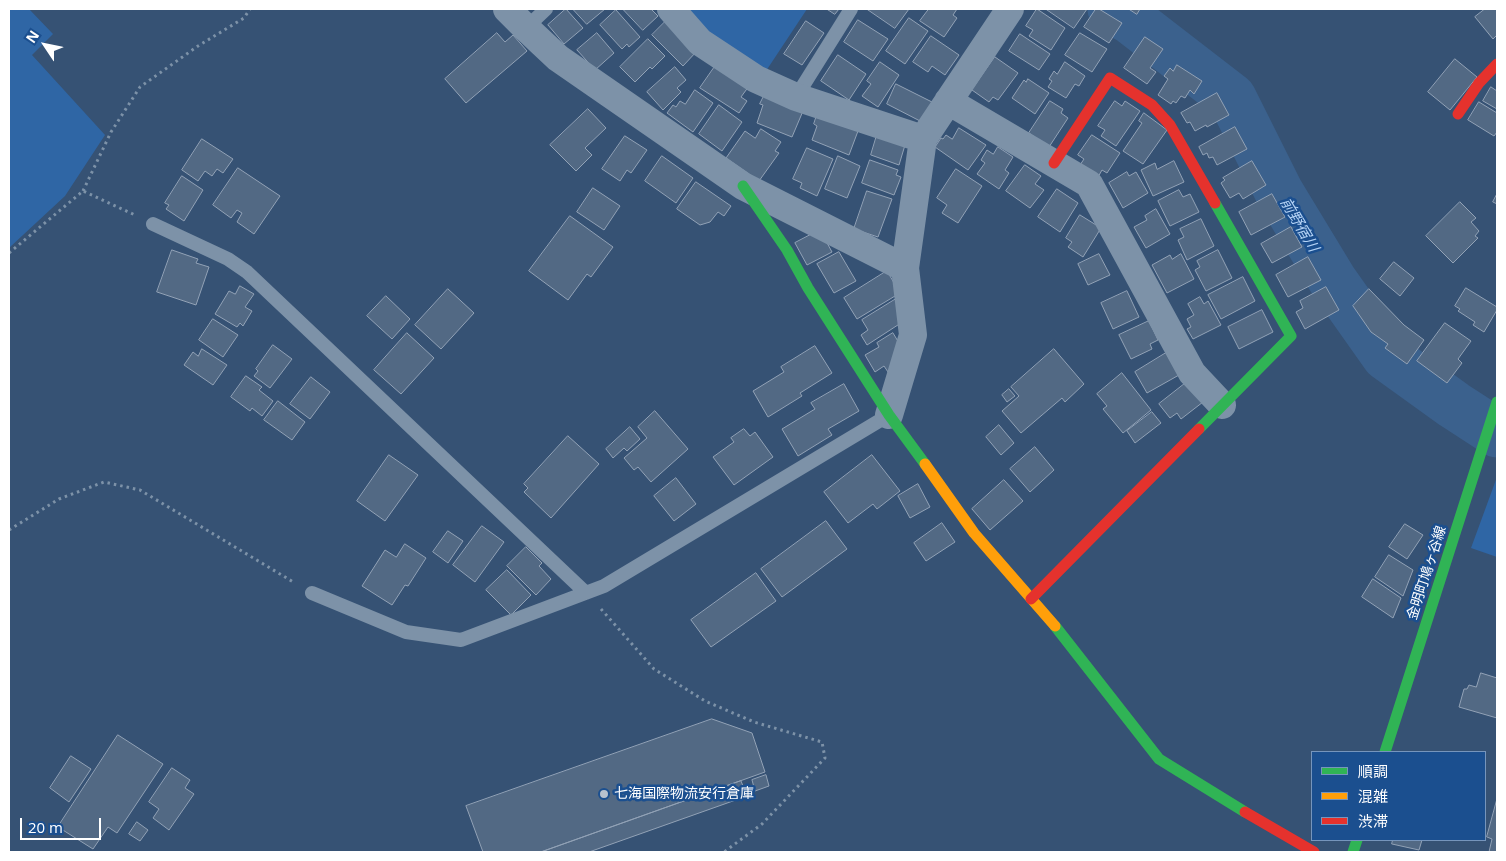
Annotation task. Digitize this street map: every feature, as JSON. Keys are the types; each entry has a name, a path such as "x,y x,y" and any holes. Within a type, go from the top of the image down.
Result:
{"street":[{"path":"507,9 558,58 743,186 905,268"},
{"path":"671,9 700,42 756,79 796,97 923,139"},
{"path":"889,415 913,335 905,268 923,139 1010,9"},
{"path":"1458,114 1478,83 1497,64"},
{"path":"1031,599 1291,336 1170,125 1152,105 1110,78 1054,164"},
{"path":"948,101 1089,184 1192,373 1222,405"},
{"path":"743,186 787,250 808,288 889,415 974,533 1064,638 1159,759 1314,852"},
{"name":"金明町鳩ヶ谷線","path":"1386,751 1489,446 1497,402"}],"lane":[{"path":"526,28 546,9"},
{"path":"796,97 852,9"},
{"path":"153,224 228,259 247,272 586,593"},
{"path":"312,593 406,632 461,640 604,586 889,415"}],"path":[{"path":"9,253 83,191 111,132 140,87 198,46 244,18 250,9"},
{"path":"83,191 153,224"},
{"path":"9,530 59,498 104,482 140,490 312,593"},
{"path":"586,593 654,669 705,701 754,722 822,742 826,758 762,824 724,852"}],"shaded area":[{"path":"9,9 29,9 53,34 32,55 105,135 65,196 9,248"},
{"path":"679,9 807,9 766,71 712,38"},
{"path":"1497,477 1497,557 1471,548"}],"building":[{"path":"566,9 583,28 564,44 548,25"},
{"path":"573,9 605,9 587,24"},
{"path":"623,9 651,9 658,16 643,30"},
{"path":"827,9 839,9 835,14"},
{"path":"867,9 909,9 895,28"},
{"path":"929,9 957,9 953,15 957,18 944,37 920,21"},
{"path":"1037,9 1065,28 1051,50 1029,36 1033,30 1026,26"},
{"path":"1046,9 1087,9 1074,28"},
{"path":"1096,9 1122,23 1109,43 1084,27"},
{"path":"1129,9 1140,9 1137,14"},
{"path":"1485,9 1497,9 1497,35 1493,39 1475,17"},
{"path":"616,10 640,37 629,47 627,44 622,49 600,25"},
{"path":"909,18 928,31 905,64 886,51"},
{"path":"858,20 888,39 873,61 844,42"},
{"path":"666,21 697,51 683,66 652,35"},
{"path":"806,21 824,33 802,65 784,54"},
{"path":"497,33 505,42 513,35 527,51 466,103 445,79"},
{"path":"597,33 614,53 595,70 577,50"},
{"path":"1080,33 1107,49 1092,72 1065,55"},
{"path":"1020,34 1050,54 1039,70 1009,51"},
{"path":"931,36 959,55 945,75 932,66 928,72 913,62"},
{"path":"1145,37 1163,49 1150,68 1156,72 1147,84 1124,68"},
{"path":"648,39 665,56 652,69 650,67 635,82 620,67"},
{"path":"838,55 866,74 849,100 821,81"},
{"path":"995,57 1018,73 998,100 993,97 989,102 972,90"},
{"path":"1455,59 1477,77 1450,110 1428,92"},
{"path":"880,62 899,75 878,107 862,96 871,84 867,81"},
{"path":"1065,62 1085,76 1079,86 1075,84 1066,98 1048,87 1052,81 1049,79 1054,71 1057,74"},
{"path":"716,65 749,86 741,97 747,101 739,113 700,88"},
{"path":"1177,65 1202,81 1194,94 1190,90 1185,98 1181,96 1176,103 1173,101 1171,104 1158,95 1168,79 1164,76 1170,68 1173,71"},
{"path":"675,67 686,80 677,88 681,92 663,110 647,92"},
{"path":"1028,79 1049,93 1035,114 1012,98 1024,80 1026,82"},
{"path":"896,84 932,102 922,122 887,104"},
{"path":"1491,87 1497,91 1497,109 1483,101"},
{"path":"695,90 713,103 693,132 667,113 673,105 676,107 680,101 685,104"},
{"path":"1217,93 1229,115 1195,131 1190,122 1187,123 1181,113"},
{"path":"764,96 803,111 792,137 757,123 763,105 760,104"},
{"path":"1050,101 1063,109 1061,113 1068,118 1049,147 1029,133"},
{"path":"1115,101 1122,106 1125,101 1140,111 1116,146 1101,136 1105,130 1098,126"},
{"path":"1479,102 1497,113 1497,132 1494,136 1468,120"},
{"path":"719,105 742,122 722,151 699,134"},
{"path":"588,109 606,128 585,148 592,155 576,171 550,145"},
{"path":"1144,113 1167,130 1143,164 1123,151 1142,123 1139,121"},
{"path":"817,115 858,131 849,155 812,140 817,126 814,124"},
{"path":"1235,127 1247,149 1217,165 1213,157 1209,158 1207,153 1203,155 1199,147"},
{"path":"959,128 986,145 968,170 935,147 941,138 943,139 946,135 952,139"},
{"path":"761,129 781,142 775,151 779,153 759,181 726,158 745,131 755,138"},
{"path":"877,135 905,145 899,165 871,155"},
{"path":"1092,135 1120,153 1107,173 1102,170 1098,177 1080,165 1084,159 1078,155"},
{"path":"625,136 647,150 631,173 627,170 620,181 602,169"},
{"path":"202,139 233,159 223,173 217,169 212,176 205,171 198,181 182,170"},
{"path":"998,147 1013,157 1005,170 1009,173 999,189 977,174 985,163 981,160 987,150 993,154"},
{"path":"807,148 833,159 817,196 800,188 802,183 793,179"},
{"path":"662,156 693,178 676,203 645,181"},
{"path":"838,156 860,166 847,198 825,189"},
{"path":"870,160 898,170 896,175 901,177 894,195 862,183"},
{"path":"1174,161 1184,182 1153,196 1141,170 1155,163 1157,169"},
{"path":"1252,161 1266,185 1243,199 1239,193 1230,198 1221,183 1225,180 1223,178"},
{"path":"1025,165 1041,176 1035,184 1044,190 1030,208 1006,191"},
{"path":"238,168 280,196 254,234 237,222 242,213 237,210 231,218 213,205"},
{"path":"956,169 982,186 958,223 942,213 947,205 937,198"},
{"path":"1127,172 1129,176 1136,172 1148,193 1123,208 1109,183"},
{"path":"182,176 203,190 184,221 166,209 169,205 165,203"},
{"path":"696,182 731,206 724,216 718,212 710,222 700,225 677,209"},
{"path":"593,188 620,206 604,230 577,212"},
{"path":"1057,189 1078,203 1060,232 1038,217"},
{"path":"1179,190 1183,197 1190,194 1199,212 1170,226 1158,201"},
{"path":"867,191 892,199 878,237 854,229"},
{"path":"1272,194 1285,217 1251,235 1239,212"},
{"path":"1497,194 1497,204 1493,202"},
{"path":"1460,202 1476,218 1471,222 1479,231 1475,236 1478,238 1453,263 1426,236"},
{"path":"1156,209 1170,234 1146,248 1134,227 1147,220 1145,216"},
{"path":"1080,215 1101,228 1083,257 1068,247 1072,242 1066,238"},
{"path":"570,216 613,247 591,277 587,274 568,300 529,271"},
{"path":"1201,219 1214,246 1187,260 1178,240 1184,237 1180,229"},
{"path":"1291,227 1302,247 1272,263 1261,244"},
{"path":"820,230 832,252 807,265 795,243"},
{"path":"172,250 198,259 196,263 209,267 196,305 157,292"},
{"path":"1218,250 1232,278 1206,291 1195,270 1200,267 1197,261"},
{"path":"839,252 856,281 834,293 817,264"},
{"path":"1099,254 1110,275 1088,285 1078,264"},
{"path":"1181,254 1194,279 1167,293 1152,265 1170,255 1172,259"},
{"path":"1308,257 1321,280 1288,297 1276,275"},
{"path":"1394,262 1414,278 1400,296 1380,279"},
{"path":"887,271 900,293 857,319 844,298"},
{"path":"1243,277 1255,301 1221,319 1208,295"},
{"path":"240,286 254,294 245,307 252,311 243,326 240,323 237,327 215,314 229,291 235,294"},
{"path":"1326,287 1339,310 1305,329 1296,312 1303,308 1300,301"},
{"path":"1466,288 1497,307 1484,332 1473,325 1475,322 1458,311 1460,309 1455,306"},
{"path":"448,289 474,313 441,349 415,325"},
{"path":"1369,289 1404,325 1424,340 1407,364 1385,348 1388,344 1371,332 1353,306"},
{"path":"1127,291 1139,317 1113,329 1101,303"},
{"path":"386,296 410,319 392,339 367,316"},
{"path":"1200,297 1204,304 1208,301 1221,325 1193,339 1187,329 1191,327 1187,319 1194,315 1188,304"},
{"path":"896,299 904,321 867,345 861,335 868,330 862,320"},
{"path":"1262,310 1273,332 1239,349 1228,327"},
{"path":"213,319 238,335 223,357 199,340"},
{"path":"1149,321 1158,340 1150,344 1152,349 1131,359 1119,335"},
{"path":"1445,323 1471,341 1458,359 1462,363 1447,383 1417,361"},
{"path":"407,333 434,358 401,394 374,370"},
{"path":"893,333 902,348 892,378 884,366 875,372 865,355 879,347 877,343"},
{"path":"273,345 292,359 270,388 254,376 258,371 256,369"},
{"path":"815,346 832,373 800,393 802,396 768,417 753,391 784,372 781,367"},
{"path":"202,349 227,365 213,385 184,365 193,352 198,356"},
{"path":"1054,349 1084,384 1065,402 1062,398 1021,433 1002,411 1019,396 1011,387"},
{"path":"1166,353 1179,375 1147,393 1135,372"},
{"path":"1122,373 1151,410 1123,433 1103,409 1107,406 1097,394"},
{"path":"246,376 262,387 259,390 273,401 262,416 252,408 250,411 231,397"},
{"path":"311,377 330,392 310,419 290,404"},
{"path":"1187,382 1203,402 1181,419 1177,413 1170,418 1159,404"},
{"path":"844,384 859,411 828,429 832,435 798,456 782,429 815,409 811,403"},
{"path":"1009,389 1015,396 1007,402 1002,395"},
{"path":"278,401 305,422 292,440 264,420"},
{"path":"655,411 688,449 651,482 638,467 634,470 624,458 647,438 638,427"},
{"path":"1152,412 1161,423 1135,443 1127,431"},
{"path":"999,425 1014,443 1001,455 986,437"},
{"path":"630,427 640,439 627,451 624,448 613,458 606,449"},
{"path":"744,429 750,436 755,432 773,457 734,485 713,457 734,442 731,438"},
{"path":"568,436 599,464 551,518 524,492 528,488 524,484"},
{"path":"1035,447 1054,470 1030,492 1010,469"},
{"path":"389,455 418,475 385,521 357,501"},
{"path":"872,455 900,491 877,509 873,504 848,523 824,492"},
{"path":"676,478 696,504 674,521 654,496"},
{"path":"1004,480 1023,501 990,530 972,509"},
{"path":"918,484 930,507 910,518 898,496"},
{"path":"826,521 847,549 782,597 761,569"},
{"path":"942,523 955,542 926,561 914,543"},
{"path":"1405,524 1423,535 1407,559 1389,547"},
{"path":"482,526 504,542 475,582 453,565"},
{"path":"448,531 463,541 448,563 433,552"},
{"path":"405,544 426,558 408,586 405,585 392,605 362,586 385,550 396,557"},
{"path":"526,547 542,563 539,566 551,579 536,595 507,566"},
{"path":"1389,555 1413,570 1403,596 1375,577"},
{"path":"507,570 531,595 511,615 486,590"},
{"path":"756,573 776,601 711,647 691,620"},
{"path":"1373,579 1401,598 1393,618 1362,597"},
{"path":"1481,673 1497,678 1497,718 1459,707 1464,689 1467,689 1469,685 1476,687"},
{"name":"七海国際物流安行倉庫","path":"712,719 752,733 765,772 541,852 483,852 466,806"},
{"path":"118,735 163,764 117,833 108,827 93,849 58,827"},
{"path":"71,756 91,769 69,802 50,788"},
{"path":"172,768 190,780 185,788 194,794 169,830 153,818 159,809 149,802"},
{"path":"766,775 769,786 755,791 752,780"},
{"path":"741,781 747,796 589,852 541,852"},
{"path":"1497,799 1497,852 1489,852 1492,839 1487,837"},
{"path":"137,822 148,830 140,841 129,834"},
{"path":"1393,841 1422,841 1419,850 1392,844"}],"waterway":[{"name":"前野宿川","path":"1112,9 1131,20 1232,98 1279,192 1333,281 1386,356 1454,405 1497,433"}],"traffic: fast":[{"path":"743,186 787,250 808,288 889,415 925,464"},
{"path":"1199,429 1291,336 1215,203"},
{"path":"1385,751 1497,402"},
{"path":"1055,626 1159,759 1245,812"},
{"path":"1353,852 1357,841"}],"traffic: slow":[{"path":"925,464 974,533 1055,626"}],"traffic: jam":[{"path":"1458,114 1479,83 1497,64"},
{"path":"1054,163 1110,78 1152,105 1170,125 1215,203"},
{"path":"1031,599 1199,429"},
{"path":"1245,812 1314,852"}],"place":[{"name":"七海国際物流安行倉庫","path":"604,794"}]}
